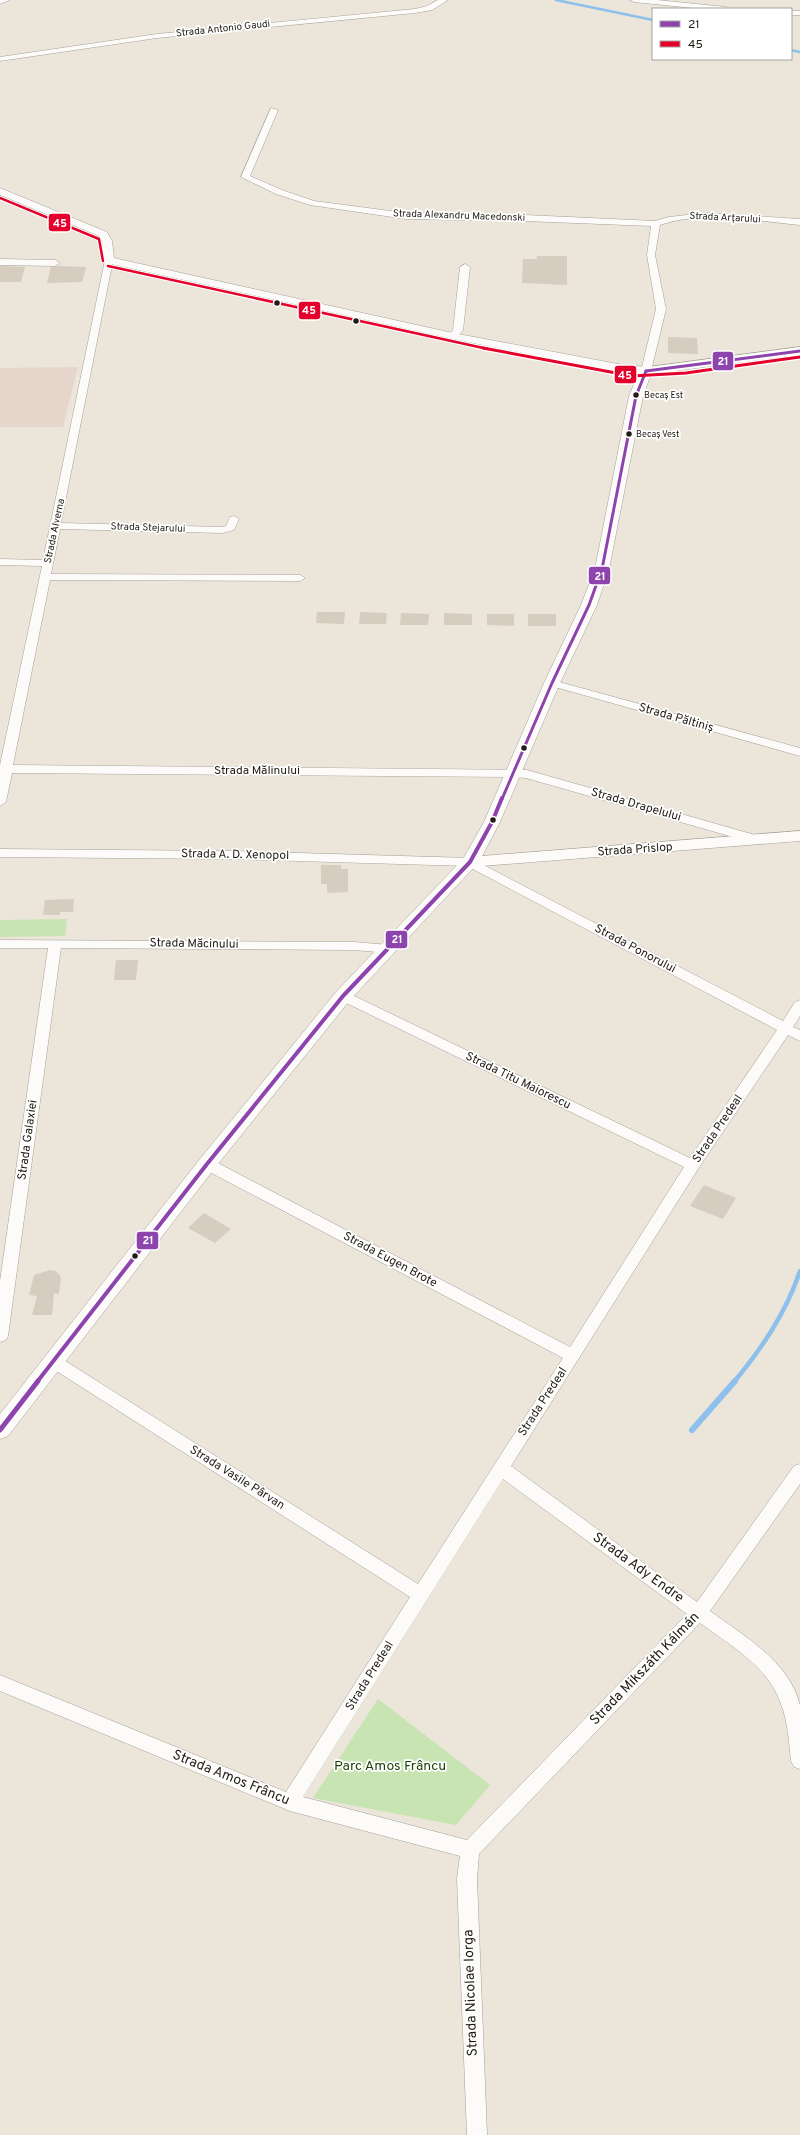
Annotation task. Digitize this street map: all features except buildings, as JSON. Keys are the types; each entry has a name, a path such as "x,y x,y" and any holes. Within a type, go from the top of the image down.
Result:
{"main road":[{"path":"0,1430 207,1164 343,996 470,862 492,822 552,683 589,605 602,569 637,393 646,370 800,351"}],"street":[{"path":"0,2 6,0"},
{"name":"Strada Antonio Gaudi","path":"0,60 157,36 415,11 434,6 444,0"},
{"path":"634,0 716,8"},
{"name":"Strada Alexandru Macedonski","path":"274,110 245,177 294,197 334,207 406,216 525,218 656,224"},
{"path":"0,191 103,234 107,241 109,260 453,336 618,368 646,370 661,309 652,255 656,224"},
{"name":"Strada Arțarului","path":"656,224 669,219 691,216 800,222"},
{"name":"Strada Alverna","path":"0,802 3,769 46,577 47,563 56,526 109,260"},
{"path":"0,262 55,263"},
{"path":"453,336 458,330 465,267"},
{"name":"Strada Stejarului","path":"56,526 222,530 230,528 234,519"},
{"path":"0,562 47,563"},
{"path":"46,577 300,578"},
{"name":"Strada Păltiniș","path":"552,683 800,752"},
{"name":"Strada Mălinului","path":"3,769 513,773"},
{"name":"Strada Drapelului","path":"513,773 527,774 758,840"},
{"name":"Strada Prislop","path":"470,862 800,836"},
{"name":"Strada A. D. Xenopol","path":"0,853 231,854 470,862"},
{"name":"Strada Ponorului","path":"470,862 800,1036"},
{"name":"Strada Măcinului","path":"0,944 346,946 389,949"},
{"name":"Strada Galaxiei","path":"0,1336 55,944"},
{"name":"Strada Titu Maiorescu","path":"343,996 693,1165"},
{"name":"Strada Predeal","path":"290,1802 693,1165 785,1029 800,1004"},
{"name":"Strada Eugen Brote","path":"207,1164 573,1356"},
{"name":"Strada Vasile Pârvan","path":"53,1361 421,1595"},
{"name":"Strada Ady Endre","path":"501,1468 757,1655 774,1672 785,1689 795,1715 800,1761"},
{"name":"Strada Mikszáth Kálmán","path":"470,1850 699,1614 800,1471"},
{"name":"Strada Amos Frâncu","path":"0,1683 290,1802 470,1850"},
{"name":"Strada Nicolae Iorga","path":"470,1850 467,1879 477,2135"}],"shaded area":[{"path":"78,367 63,427 0,427 0,368"}],"green space":[{"path":"67,919 65,936 0,937 0,920"},
{"name":"Parc Amos Frâncu","path":"378,1699 490,1785 456,1825 313,1798"}],"waterway":[{"path":"556,0 652,20"},
{"path":"792,50 800,52"},
{"path":"734,1382 772,1330 788,1301 800,1271"},
{"path":"692,1430 735,1381"}],"transit line":[{"name":"45","path":"0,198 99,239 101,243 103,261"},
{"name":"45","path":"108,266 452,342 632,376 686,373 800,357"},
{"name":"21","path":"646,371 800,351"},
{"name":"21","path":"0,1430 207,1164 343,996 470,862 492,822 552,683 589,605 602,569 636,396 646,371"}],"place":[{"name":"Becaș Est","path":"636,395"},
{"name":"Becaș Vest","path":"629,434"}]}
